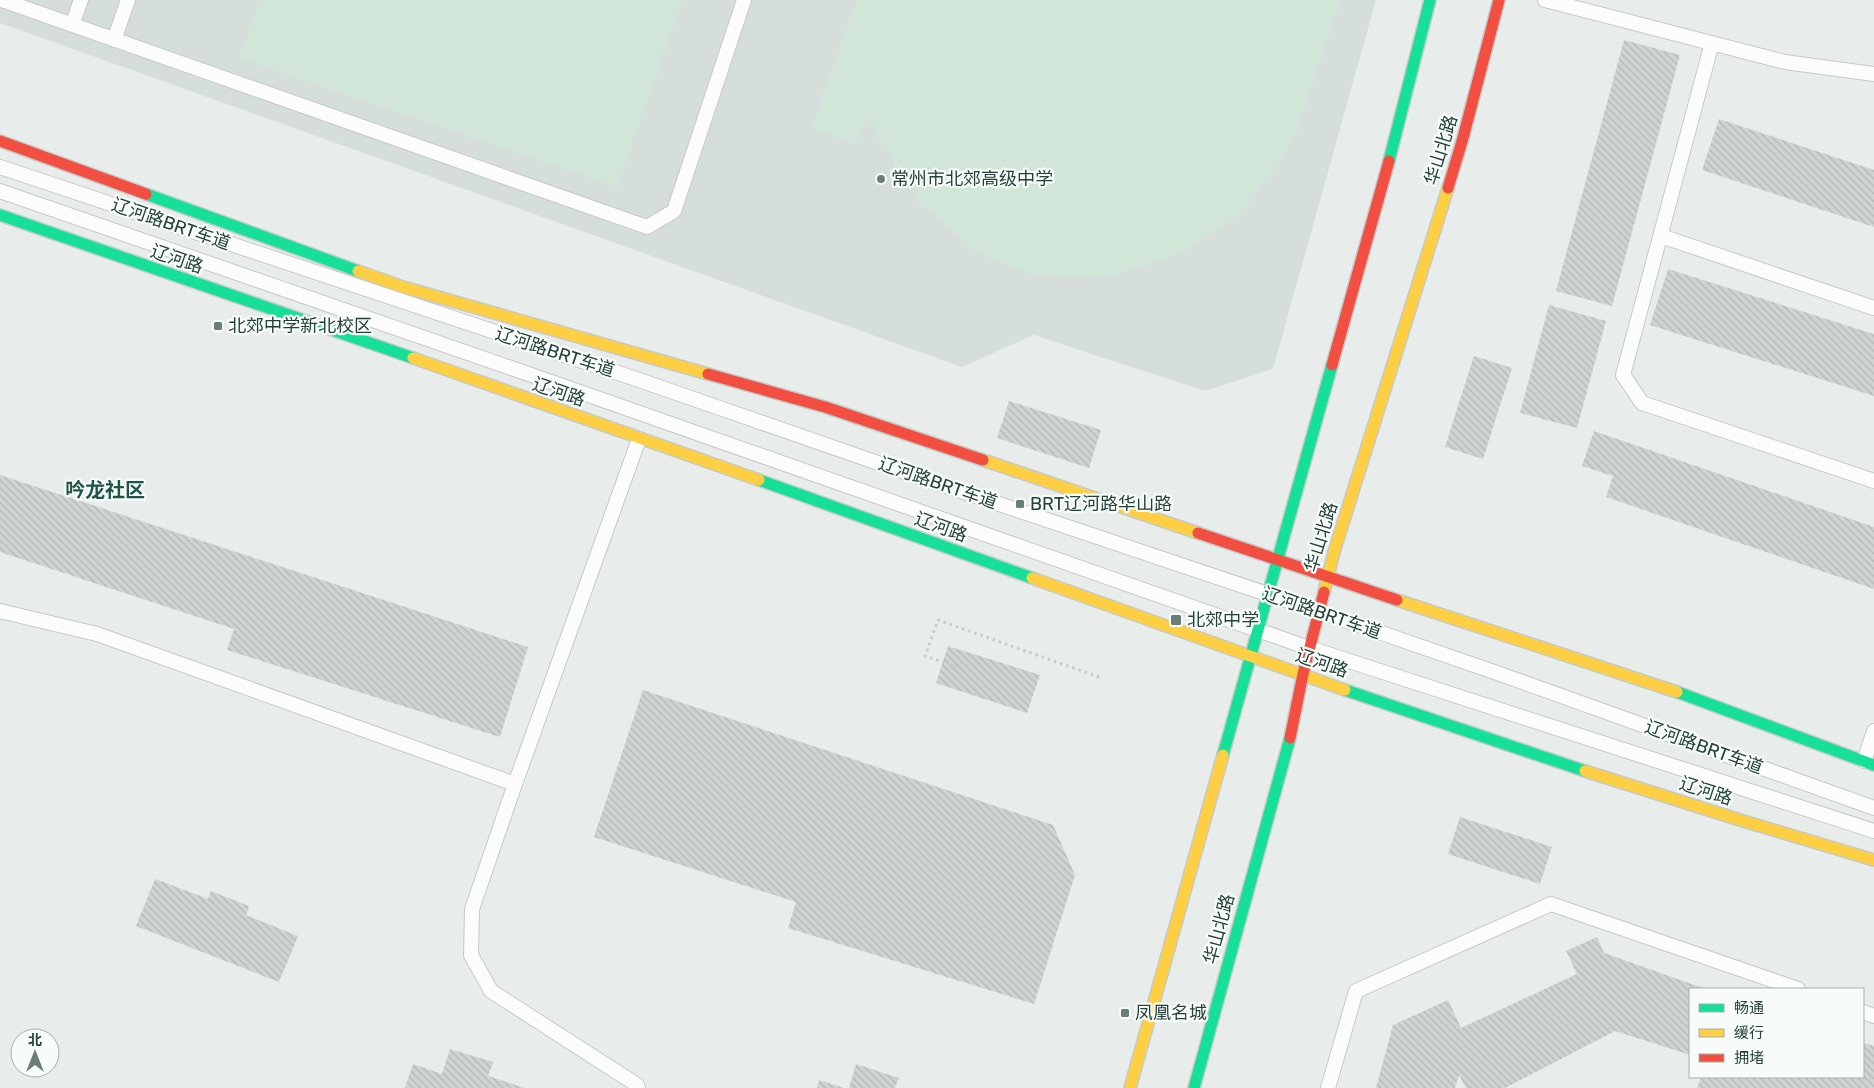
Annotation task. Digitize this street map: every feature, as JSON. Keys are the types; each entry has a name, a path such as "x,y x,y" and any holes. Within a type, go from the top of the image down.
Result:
{"main road":[{"name":"华山北路","path":"1130,1088 1259,630 1285,528 1385,176 1430,0"},
{"name":"华山北路","path":"1194,1088 1292,731 1303,674 1327,576 1464,138 1499,0"},
{"path":"0,141 402,287 825,407 1278,560 1647,681 1869,763"},
{"name":"辽河路","path":"0,216 810,498 1250,657 1764,829 1874,860"}],"lane":[{"path":"2,0 647,228 674,211 744,0"},
{"path":"72,25 81,0"},
{"path":"114,40 128,0"},
{"path":"1545,0 1785,62 1874,74"},
{"path":"1712,43 1623,376 1642,403 1874,481"},
{"name":"辽河路BRT车道","path":"0,167 630,376 904,472 1318,611 1509,677 1874,808"},
{"name":"辽河路BRT车道","path":"0,192 531,374 1309,648 1874,831"},
{"path":"1661,236 1874,308"},
{"path":"638,1088 637,1085 491,990 471,956 472,908 639,439"},
{"path":"0,611 97,634 515,784"},
{"path":"1869,763 1874,731"},
{"path":"1328,1088 1356,990 1552,904 1795,988"}],"path":[{"path":"957,667 925,656 938,620 1102,678"}],"shaded area":[{"name":"常州市北郊高级中学","path":"0,0 1376,0 1273,369 1205,391 1034,335 962,367 0,23"}],"green space":[{"path":"259,0 682,0 617,187 239,58"},
{"path":"856,0 1340,0 1292,144 1241,214 1180,254 1109,277 1030,274 976,251 919,203 867,117 856,144 812,128"}],"building":[{"path":"1624,40 1680,55 1612,306 1556,291"},
{"path":"1719,119 1874,170 1874,227 1702,170"},
{"path":"1668,269 1874,334 1874,396 1650,325"},
{"path":"1549,305 1606,321 1577,428 1520,413"},
{"path":"1474,356 1512,368 1483,459 1445,447"},
{"path":"1009,401 1101,430 1089,468 997,438"},
{"path":"1594,431 1874,527 1874,589 1606,497 1613,476 1582,466"},
{"path":"0,475 528,647 500,737 227,650 234,629 0,552"},
{"path":"948,646 1040,675 1027,713 936,683"},
{"path":"643,690 1053,825 1075,875 1034,1004 788,928 796,902 594,837"},
{"path":"1460,817 1552,847 1540,884 1448,854"},
{"path":"155,879 208,899 211,891 249,906 246,915 298,936 279,982 136,926"},
{"path":"1597,937 1604,953 1703,988 1689,988 1689,1055 1615,1031 1505,1088 1466,1088 1459,1075 1455,1088 1376,1088 1393,1025 1448,1000 1461,1028 1577,974 1566,951"},
{"path":"1864,1043 1874,1046 1874,1088 1697,1088 1701,1078 1864,1078"},
{"path":"450,1049 493,1062 488,1076 525,1088 405,1088 413,1064 442,1074"},
{"path":"856,1064 899,1078 895,1088 849,1088"},
{"path":"819,1080 844,1088 817,1088"}],"traffic: fast":[{"path":"1389,161 1430,0"},
{"path":"146,194 358,271"},
{"path":"0,215 413,358"},
{"path":"1223,755 1332,365"},
{"path":"759,480 1032,578"},
{"path":"1345,690 1585,771"},
{"path":"1677,692 1874,765"},
{"path":"1194,1088 1290,738"}],"traffic: slow":[{"path":"1324,592 1334,552 1448,188"},
{"path":"358,271 403,287 708,374"},
{"path":"413,358 759,480"},
{"path":"983,460 1198,533"},
{"path":"1032,578 1345,690"},
{"path":"1397,600 1677,692"},
{"path":"1130,1088 1223,755"},
{"path":"1585,771 1874,860"}],"traffic: jam":[{"path":"1448,188 1499,0"},
{"path":"0,141 146,194"},
{"path":"1332,365 1389,161"},
{"path":"708,374 825,407 983,460"},
{"path":"1198,533 1397,600"},
{"path":"1290,738 1303,674 1324,592"}],"place":[{"name":"常州市北郊高级中学","path":"881,179"},
{"name":"北郊中学新北校区","path":"218,326"},
{"name":"BRT辽河路华山路","path":"1020,504"},
{"name":"北郊中学","path":"1176,620"},
{"name":"凤凰名城","path":"1125,1013"}],"district":[{"name":"吟龙社区","path":"105,490"}]}
